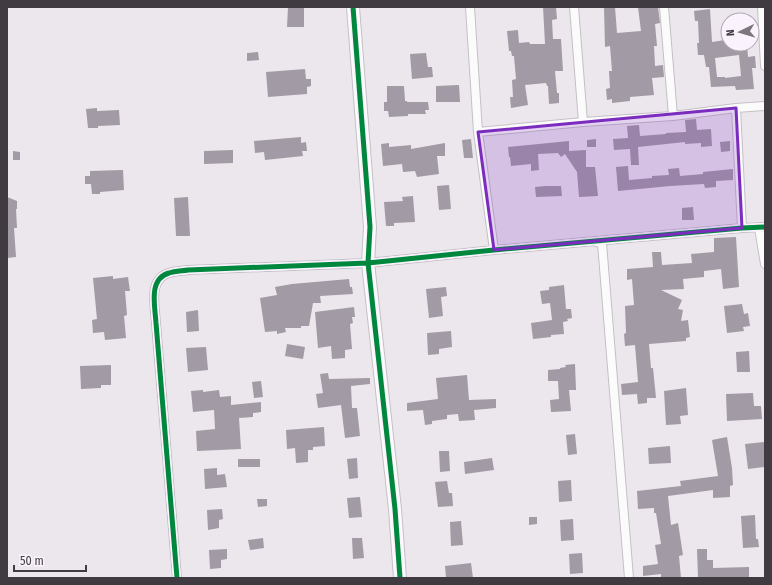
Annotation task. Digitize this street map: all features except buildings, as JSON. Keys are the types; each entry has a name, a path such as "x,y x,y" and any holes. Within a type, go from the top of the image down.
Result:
{"street":[{"path":"353,7 370,227 368,262 395,509 400,578"},
{"path":"470,7 478,132 494,250"},
{"path":"574,7 583,122"},
{"path":"664,7 673,116"},
{"path":"762,7 765,66"},
{"path":"478,132 583,122 673,116 765,106"},
{"path":"736,108 742,228"},
{"path":"176,578 159,365 155,285 159,278 168,273 188,270 368,262 742,228 762,228 765,264"},
{"path":"593,242 602,243 629,578"}],"highlighted area":[{"path":"736,108 742,228 494,250 478,132"}],"cycle path":[{"path":"353,7 370,227 368,263 395,509 400,578"},
{"path":"177,578 154,301 155,287 162,276 171,272 188,270 368,263 494,250 765,227"}]}
